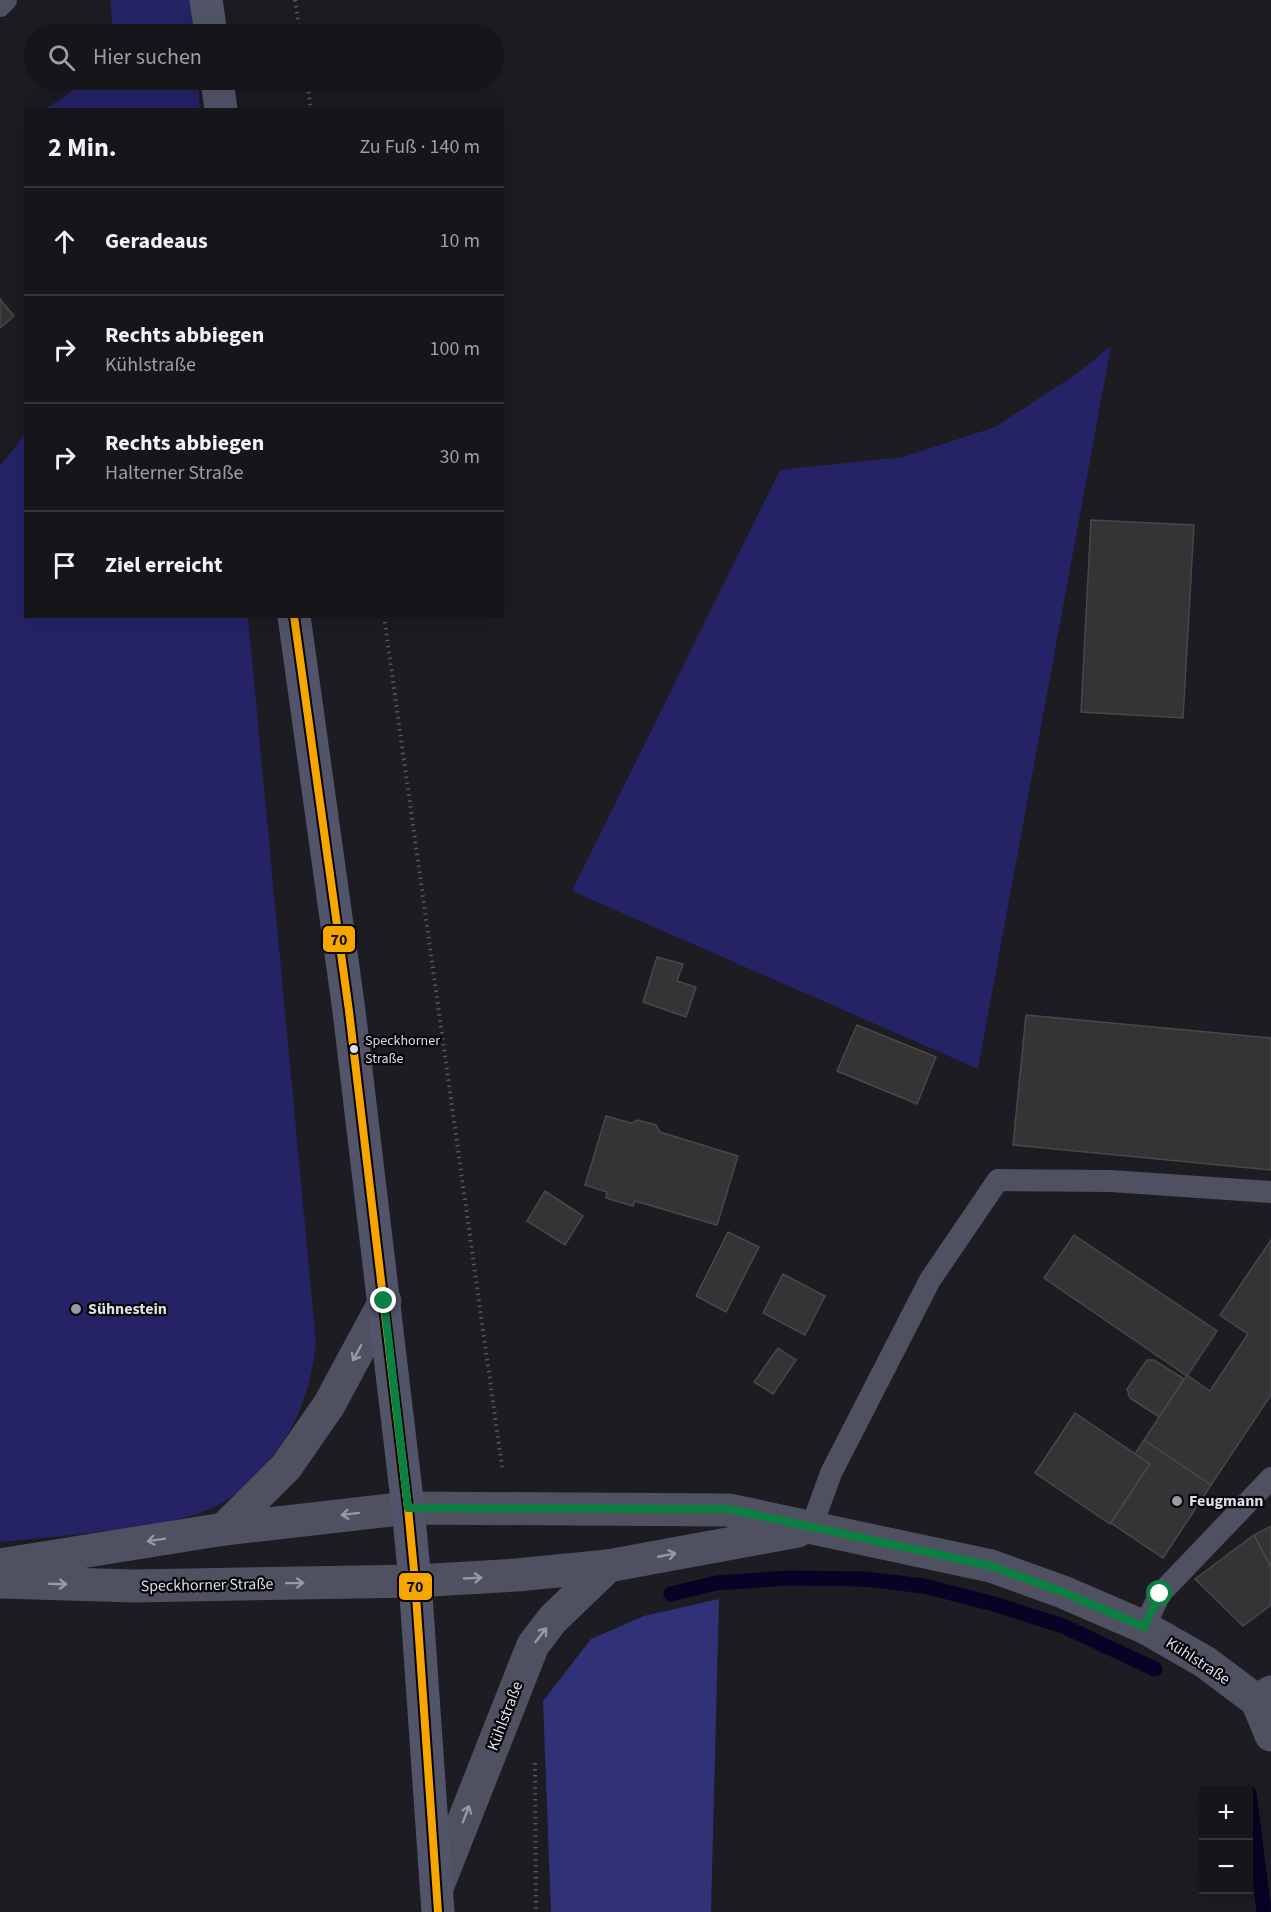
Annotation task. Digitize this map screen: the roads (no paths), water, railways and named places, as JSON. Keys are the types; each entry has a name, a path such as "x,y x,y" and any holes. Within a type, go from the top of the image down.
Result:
{"main road":[{"path":"206,0 210,24"},
{"path":"218,90 221,108"},
{"path":"294,618 337,912 408,1508 437,1900"}],"street":[{"path":"224,1529 286,1467 329,1405 384,1301"},
{"path":"0,1565 224,1529 408,1508"},
{"name":"Kühlstraße","path":"408,1508 729,1509 991,1566 1063,1592 1144,1627 1264,1696"},
{"name":"Kühlstraße","path":"415,1581 517,1575 608,1566 811,1528"},
{"name":"Kühlstraße","path":"437,1900 533,1645 553,1619 608,1566"},
{"name":"Speckhorner Straße","path":"0,1581 134,1586 415,1581"},
{"path":"1264,1696 1271,1735"}],"lane":[{"path":"0,6 6,0"},
{"path":"811,1528 831,1473 930,1280 998,1180 1111,1181 1271,1192"},
{"path":"1144,1627 1160,1594 1271,1478"}],"waterway":[{"path":"671,1594 716,1583 789,1578 865,1579 924,1586 994,1604 1063,1626 1155,1669"},
{"path":"1253,1825 1264,1912"}],"place":[{"name":"Speckhorner Straße","path":"354,1049"},
{"name":"Sühnestein","path":"76,1309"},
{"name":"Feugmann","path":"1177,1501"}]}
